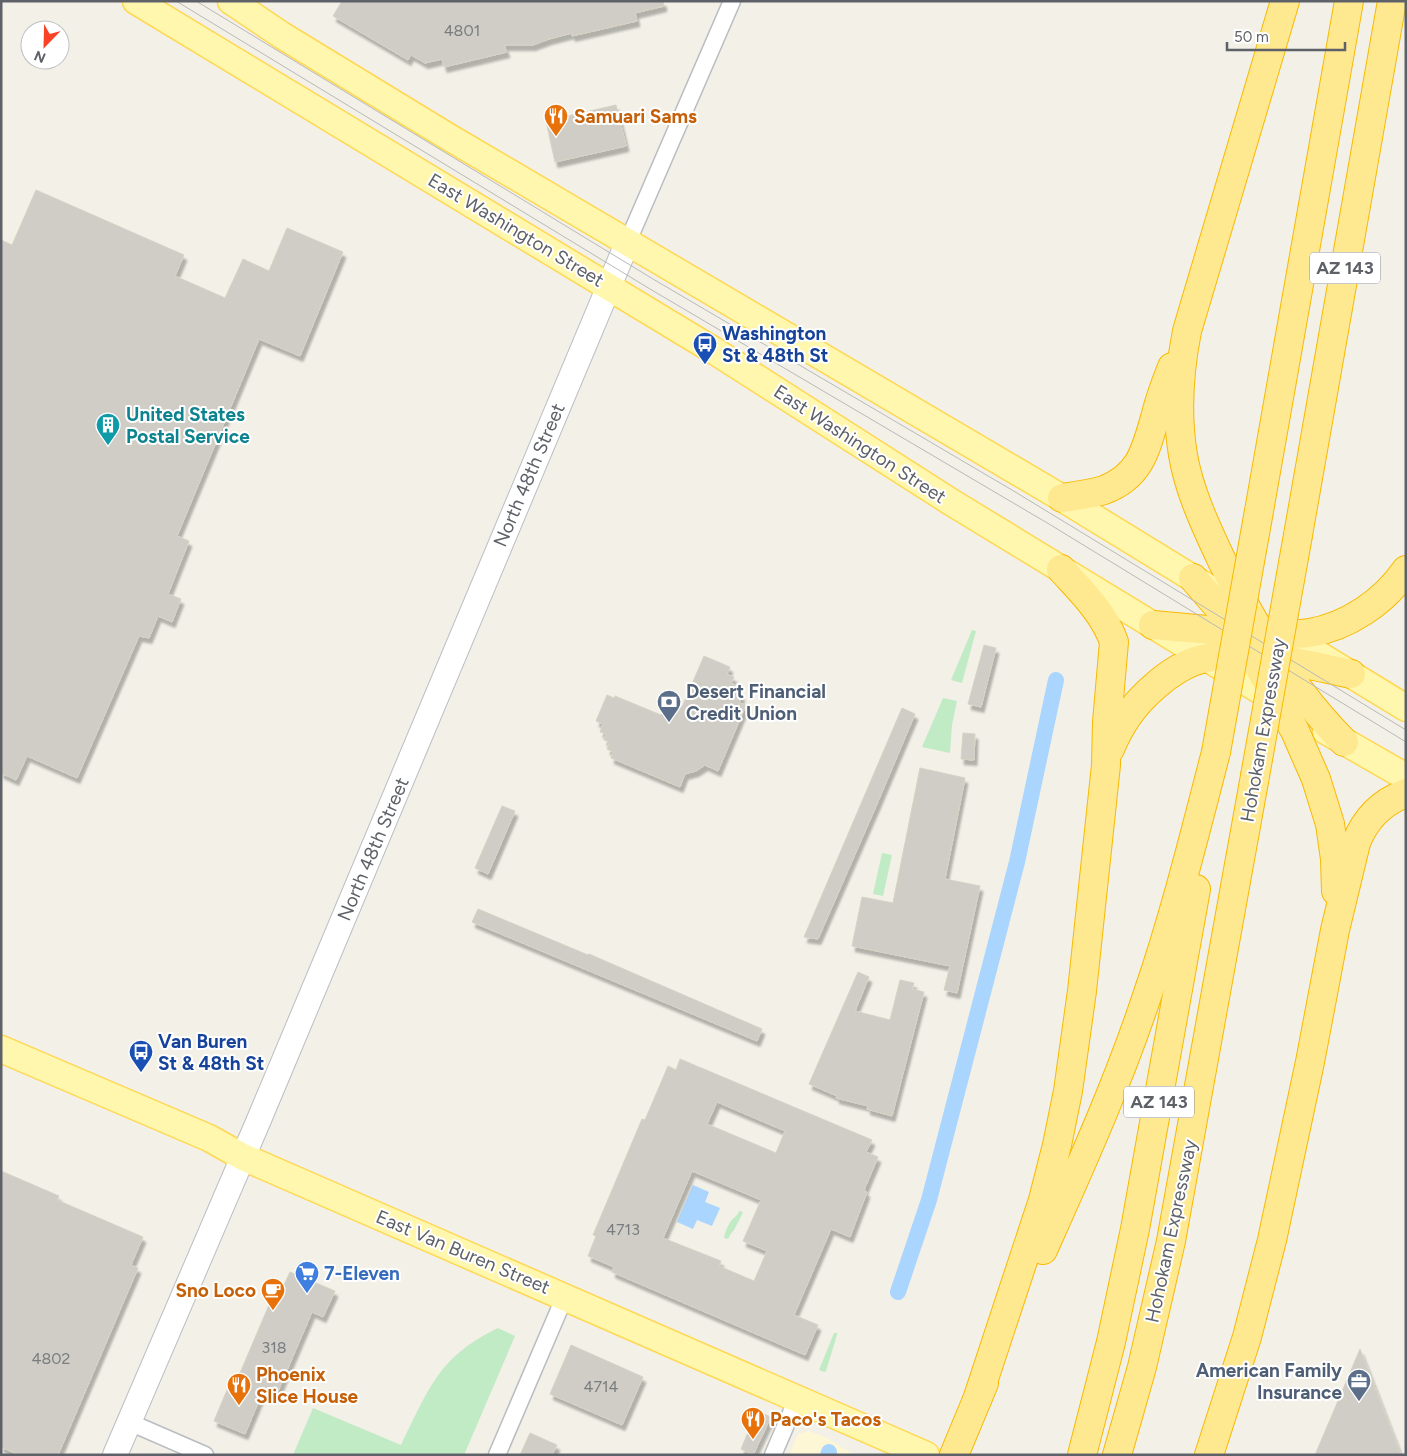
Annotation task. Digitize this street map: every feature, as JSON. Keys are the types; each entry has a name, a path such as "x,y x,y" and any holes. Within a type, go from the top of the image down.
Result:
{"highway":[{"path":"1062,498 1096,492 1123,480 1139,464 1144,456 1163,388 1187,331 1285,1"},
{"name":"Hohokam Expressway","path":"1083,1452 1124,1286 1147,1172 1192,913 1216,752 1349,1"},
{"name":"Hohokam Expressway","path":"1117,1455 1156,1312 1185,1168 1392,1"},
{"path":"1187,331 1179,392 1179,426 1183,456 1192,488 1209,534 1260,638 1277,701 1295,731 1316,779 1330,824 1335,859 1337,882 1335,930"},
{"path":"976,1400 1040,1209 1051,1173 1064,1115 1082,991 1106,765 1107,722 1114,642 1111,632 1096,610 1061,569"},
{"path":"1153,625 1260,638 1310,633 1360,613 1382,597 1406,570"},
{"path":"1192,578 1220,608 1260,638 1351,674"},
{"path":"1106,765 1115,736 1135,704 1158,683 1194,662 1207,658 1242,655 1260,638"},
{"path":"1260,638 1320,717 1344,742"},
{"path":"954,1455 976,1400 1103,1114 1133,1037 1175,909 1216,752"},
{"path":"1209,1455 1247,1337 1272,1240 1310,1062 1335,930 1356,843 1364,825 1381,806 1406,793"},
{"path":"1133,1455 1156,1312"}],"main road":[{"name":"East Washington Street","path":"136,1 721,355 958,506 1344,742 1406,777"},
{"path":"231,1 283,36 447,136 1062,498 1192,578"},
{"path":"1351,674 1406,708"},
{"name":"East Van Buren Street","path":"1,1049 209,1138 243,1157 926,1455"}],"street":[{"path":"628,241 732,1"},
{"name":"North 48th Street","path":"115,1455 243,1157 628,241"},
{"path":"497,1455 565,1296"},
{"path":"773,1455 797,1399"},
{"path":"129,1422 206,1455"}],"green space":[{"path":"972,630 976,631 962,683 951,680"},
{"path":"943,698 957,701 952,725 950,753 922,747"},
{"path":"882,853 892,855 883,896 873,894"},
{"path":"739,1211 743,1212 729,1238 726,1239 724,1237 728,1227"},
{"path":"498,1328 515,1336 464,1455 293,1455 313,1408 401,1445 437,1376 461,1351"},
{"path":"834,1333 837,1333 837,1335 826,1371 824,1372 819,1370"}],"sand":[{"path":"809,1431 827,1438 854,1455 789,1455 798,1434"}],"water":[{"path":"693,1185 709,1192 705,1202 720,1208 712,1226 697,1220 693,1229 677,1222"}],"building":[{"path":"342,1 663,1 664,6 635,13 637,21 572,36 572,33 533,45 504,45 507,52 444,67 442,59 425,63 411,55 408,60 333,16"},
{"path":"616,105 626,146 555,162 546,121"},
{"name":"United States Postal Service","path":"36,190 184,255 175,276 225,298 243,259 269,271 287,228 343,252 300,356 259,339 177,536 189,541 168,594 181,599 172,622 158,616 149,638 139,636 77,778 27,756 16,780 1,773 1,240 12,245"},
{"path":"984,645 996,648 981,707 968,704"},
{"name":"Desert Financial Credit Union","path":"704,656 730,667 727,674 734,677 731,683 738,686 735,692 742,695 739,703 746,705 718,771 705,765 696,771 685,774 680,787 611,758 613,752 607,749 610,742 604,740 606,734 600,732 603,724 596,721 607,695 614,698 615,696 661,715 669,710 682,707"},
{"path":"902,708 915,714 877,804 818,939 804,937"},
{"path":"963,733 975,734 974,760 961,759"},
{"path":"920,768 965,778 945,879 980,886 957,993 944,990 950,966 852,946 862,897 893,903"},
{"path":"502,806 515,811 488,874 475,868"},
{"path":"478,909 589,954 762,1029 757,1041 472,922"},
{"path":"858,972 869,977 855,1011 890,1020 900,980 914,983 912,989 924,992 892,1116 867,1109 868,1106 836,1098 837,1096 809,1084"},
{"path":"680,1059 872,1140 866,1152 878,1157 864,1190 867,1192 850,1237 831,1229 794,1315 818,1325 805,1355 612,1272 614,1267 588,1256 596,1236 593,1235 642,1119 645,1120 668,1066 676,1070","holes":["717,1102 785,1131 776,1153 707,1124","692,1171 761,1200 743,1241 767,1251 754,1281 719,1266 721,1261 663,1238"]},
{"path":"1,1171 59,1196 57,1200 143,1237 131,1265 138,1268 58,1455 19,1455 1,1447"},
{"path":"290,1272 335,1291 323,1317 312,1312 276,1396 263,1391 245,1434 214,1421 232,1378 237,1380 272,1298 277,1300"},
{"path":"571,1345 643,1377 622,1425 550,1394"},
{"name":"American Family Insurance","path":"1360,1349 1401,1455 1315,1455"},
{"name":"Paco's Tacos","path":"757,1411 771,1417 753,1455 741,1449"},
{"path":"530,1433 557,1445 552,1455 520,1455"}],"waterway":[{"path":"898,1292 929,1200 1017,862 1056,680"}],"tram line":[{"path":"176,1 650,289 1049,524 1406,742"},
{"path":"196,1 653,279 1012,490 1406,730"}],"place":[{"name":"Samuari Sams","path":"556,137"},
{"name":"Washington St & 48th St","path":"705,365"},
{"name":"United States Postal Service","path":"108,446"},
{"name":"Desert Financial Credit Union","path":"669,723"},
{"name":"Van Buren St & 48th St","path":"141,1073"},
{"name":"7-Eleven","path":"307,1294"},
{"name":"Sno Loco","path":"273,1311"},
{"name":"American Family Insurance","path":"1359,1402"},
{"name":"Phoenix Slice House","path":"239,1406"},
{"name":"Paco's Tacos","path":"753,1440"}]}
